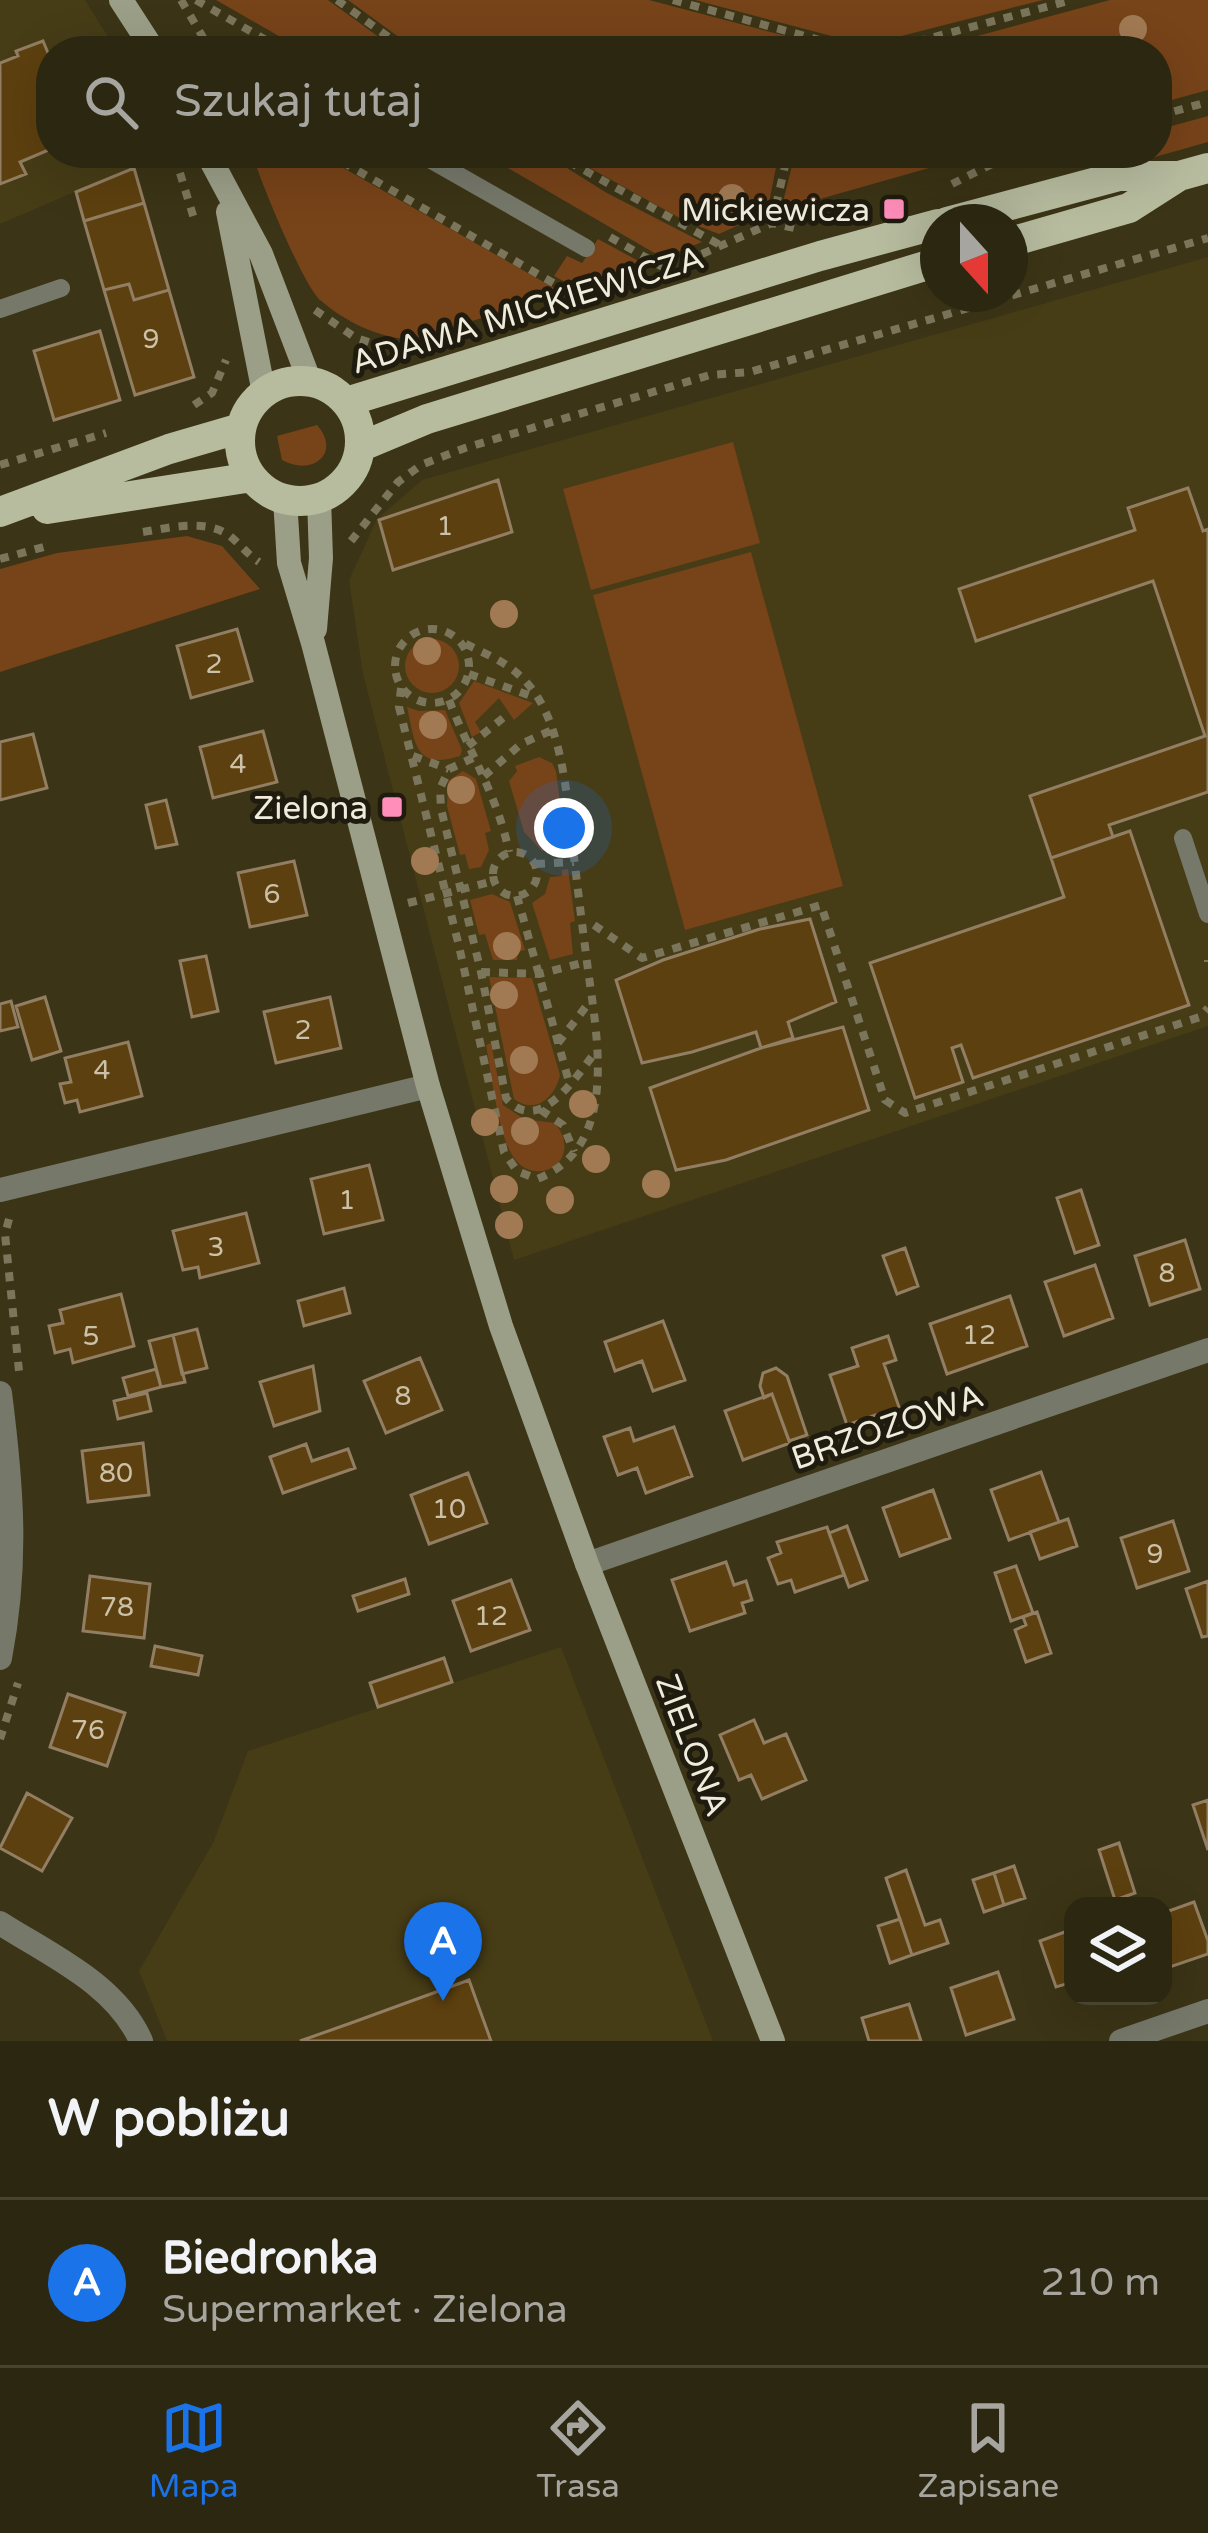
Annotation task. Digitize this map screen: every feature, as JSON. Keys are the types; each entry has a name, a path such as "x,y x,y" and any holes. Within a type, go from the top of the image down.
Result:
{"main road":[{"path":"1014,204 1119,176 1194,172"},
{"path":"1028,237 1129,208 1194,172"},
{"name":"ADAMA MICKIEWICZA","path":"346,402 920,229"},
{"path":"360,447 427,419 920,268"},
{"path":"286,382 310,382 346,402 358,423 360,447 354,469 339,487 319,498 285,500 252,477 241,454 241,428 250,408 265,393 286,382"},
{"path":"0,514 169,449 241,428"},
{"path":"0,514 252,477"}],"street":[{"path":"121,0 144,36"},
{"path":"214,168 261,254 310,382"},
{"path":"223,186 265,393"},
{"name":"ZIELONA","path":"314,643 319,498"},
{"name":"ZIELONA","path":"285,500 289,563 314,643 428,1086 501,1325 587,1564 773,2041"},
{"path":"0,1190 428,1086"},
{"name":"BRZOZOWA","path":"587,1564 1208,1350"},
{"path":"10,1666 11,1392"},
{"path":"0,1923 104,1991 124,2008 141,2041"},
{"path":"1121,2041 1208,2011"}],"lane":[{"path":"445,168 586,248"},
{"path":"0,308 61,288"},
{"path":"1183,838 1208,914"}],"path":[{"path":"181,0 202,36"},
{"path":"196,0 259,36"},
{"path":"337,0 387,36"},
{"path":"673,0 805,36"},
{"path":"938,36 1072,0"},
{"path":"1172,112 1208,102"},
{"path":"353,168 582,299 561,306"},
{"path":"581,168 722,245"},
{"path":"772,223 785,168"},
{"path":"931,190 989,168"},
{"path":"645,277 772,223 804,230"},
{"path":"320,558 346,550 398,482 421,465 454,452 710,375 750,372 1208,238"},
{"path":"284,309 305,303 356,338 394,351 410,351"},
{"path":"176,412 212,393 233,338 250,322"},
{"path":"0,465 114,431"},
{"path":"121,535 186,526 212,528 259,562 289,563"},
{"path":"0,559 55,543"},
{"path":"401,688 399,707 504,1152 517,1171 538,1179 568,1164 593,1115 598,1049 562,761 538,699 520,676 449,632 416,631 403,641 394,672 401,688 432,704 449,700 469,674 462,643"},
{"path":"469,674 538,699"},
{"path":"449,700 473,758 492,788 509,852"},
{"path":"468,746 503,718"},
{"path":"484,776 521,744 553,730"},
{"path":"490,732 495,745"},
{"path":"412,755 449,769"},
{"path":"473,758 449,769 440,789 441,809 506,1098 514,1108 530,1113 542,1110 598,1049"},
{"path":"517,896 499,889 494,881 493,869 509,852 520,852 536,864 574,862"},
{"path":"517,896 534,886 536,864"},
{"path":"412,926 406,903 494,881"},
{"path":"517,896 570,1084"},
{"path":"594,925 642,958 821,905 885,1100 905,1113 1200,1018 1208,1008"},
{"path":"481,972 539,974 587,962"},
{"path":"558,1043 592,999"},
{"path":"542,1110 563,1125 575,1154"},
{"path":"10,1216 5,1234 11,1392"},
{"path":"0,1738 10,1666"}],"shaded area":[{"path":"0,0 85,0 108,36 36,36 36,168 130,168 0,224"},
{"path":"216,0 328,0 377,36 279,36"},
{"path":"348,0 649,0 786,36 397,36"},
{"path":"695,0 1043,0 901,36 832,36"},
{"path":"1110,0 1208,0 1208,90 1172,100 1172,36 977,36"},
{"path":"1208,116 1208,142 1172,152 1172,126"},
{"path":"257,168 343,168 563,293 414,339 364,328 330,308 312,290"},
{"path":"508,168 567,168 702,242 663,258"},
{"path":"590,168 776,168 767,212 719,234 685,221"},
{"path":"791,168 929,168 781,210"},
{"path":"598,239 646,265 578,289 554,276 567,256 582,263"},
{"path":"1208,257 1208,1026 514,1260 363,674 349,580 377,519 422,480 1014,312 1028,312 1028,308"},
{"path":"317,425 326,445 320,459 304,466 282,460 277,436"},
{"path":"733,442 760,543 591,590 563,489"},
{"path":"187,536 222,546 260,589 0,672 0,569 57,553"},
{"path":"751,552 843,886 685,930 593,595"},
{"path":"432,639 451,647 459,666 451,685 432,693 413,685 405,666 413,647"},
{"path":"474,681 533,703 514,720 499,698 475,722 481,732 472,737 459,703"},
{"path":"407,707 445,710 462,750 460,756 433,760 425,756 415,742"},
{"path":"539,757 552,763 556,771 563,826 558,828 559,849 542,851 524,832 509,781 517,771 515,766"},
{"path":"463,771 476,779 491,831 485,833 489,850 481,867 469,869 465,854 460,855 447,806 448,781"},
{"path":"568,869 575,921 570,923 573,954 550,960 532,903 545,894 550,877 562,876 562,870"},
{"path":"492,894 510,902 525,950 518,952 517,960 493,960 485,934 479,935 470,900"},
{"path":"489,977 532,978 560,1075 549,1097 536,1105 514,1099"},
{"path":"491,1043 503,1105 524,1119 555,1123 563,1137 561,1159 545,1171 523,1167 508,1147 486,1045"},
{"path":"561,1647 713,2041 167,2041 139,1971 213,1843 248,1751"}],"building":[{"path":"36,44 36,155 20,162 26,174 0,184 0,63 18,56 16,51"},
{"path":"134,168 144,203 84,221 76,192"},
{"path":"144,203 169,290 134,300 129,284 104,290 84,221"},
{"path":"129,284 134,300 169,290 194,377 135,395 104,290"},
{"path":"100,331 120,400 54,420 34,351"},
{"path":"498,480 512,532 393,570 379,520"},
{"path":"1188,488 1203,531 1208,529 1208,792 1109,825 1113,837 1051,858 1030,796 1205,736 1153,581 976,641 959,589 1135,530 1128,508"},
{"path":"237,629 252,681 191,698 177,646"},
{"path":"263,731 277,782 213,798 200,747"},
{"path":"33,734 47,788 0,800 0,742"},
{"path":"166,800 177,844 156,848 146,805"},
{"path":"1130,831 1189,1005 973,1078 961,1045 952,1048 963,1082 915,1098 870,963 1064,897 1051,858"},
{"path":"294,861 307,915 250,927 238,873"},
{"path":"810,919 836,1002 788,1022 793,1038 761,1048 756,1032 642,1063 616,980 760,929"},
{"path":"206,956 218,1011 192,1017 180,961"},
{"path":"45,997 61,1051 32,1060 16,1006"},
{"path":"330,997 341,1048 276,1063 264,1012"},
{"path":"11,1001 18,1027 0,1031 0,1004"},
{"path":"843,1027 869,1110 726,1160 676,1170 650,1088 761,1048"},
{"path":"128,1042 142,1096 80,1112 77,1100 65,1103 60,1084 71,1082 65,1058"},
{"path":"369,1165 383,1220 324,1234 311,1179"},
{"path":"1081,1190 1099,1245 1075,1253 1057,1198"},
{"path":"246,1213 259,1263 200,1278 198,1267 183,1270 173,1231"},
{"path":"1185,1240 1200,1289 1150,1305 1135,1256"},
{"path":"905,1248 918,1286 897,1294 883,1256"},
{"path":"1095,1265 1113,1318 1064,1336 1045,1282"},
{"path":"344,1288 350,1313 304,1326 298,1301"},
{"path":"121,1294 134,1346 73,1363 70,1349 55,1353 49,1326 63,1323 60,1310"},
{"path":"1010,1296 1027,1346 947,1374 930,1324"},
{"path":"663,1321 685,1380 653,1391 642,1361 615,1371 605,1342"},
{"path":"197,1329 207,1368 182,1374 173,1335"},
{"path":"173,1335 185,1382 161,1387 149,1341"},
{"path":"888,1336 896,1360 884,1364 899,1407 847,1425 830,1375 858,1366 852,1348"},
{"path":"420,1358 442,1410 386,1433 364,1381"},
{"path":"313,1366 320,1411 274,1426 260,1382"},
{"path":"776,1368 787,1376 807,1435 789,1441 772,1394 764,1398 760,1386 763,1373"},
{"path":"156,1369 161,1387 128,1396 123,1378"},
{"path":"147,1393 151,1411 118,1419 114,1401"},
{"path":"772,1394 790,1443 743,1460 725,1411"},
{"path":"674,1427 692,1476 646,1493 637,1468 618,1475 604,1437 630,1428 634,1441"},
{"path":"143,1443 149,1495 88,1502 82,1451"},
{"path":"306,1444 312,1461 348,1449 355,1468 283,1493 270,1457"},
{"path":"1041,1472 1059,1522 1009,1540 991,1490"},
{"path":"468,1473 487,1523 429,1544 411,1495"},
{"path":"933,1490 950,1538 900,1556 883,1508"},
{"path":"1068,1519 1077,1546 1040,1559 1030,1532"},
{"path":"1173,1521 1189,1571 1137,1588 1121,1538"},
{"path":"847,1526 867,1580 849,1587 829,1533"},
{"path":"827,1527 844,1575 795,1592 791,1580 778,1584 768,1558 781,1553 777,1542"},
{"path":"726,1562 734,1585 746,1581 752,1600 742,1603 745,1613 690,1631 672,1580"},
{"path":"1016,1566 1033,1613 1011,1621 995,1573"},
{"path":"90,1576 150,1584 144,1638 83,1631"},
{"path":"405,1579 409,1594 358,1611 353,1596"},
{"path":"511,1580 530,1630 471,1651 453,1601"},
{"path":"1208,1581 1208,1636 1202,1637 1186,1589"},
{"path":"1037,1612 1051,1653 1026,1662 1015,1630 1026,1625 1023,1617"},
{"path":"155,1646 202,1656 198,1675 151,1666"},
{"path":"444,1658 452,1682 378,1707 370,1683"},
{"path":"68,1694 125,1713 107,1766 50,1747"},
{"path":"754,1720 764,1743 786,1734 806,1780 762,1799 751,1775 739,1780 720,1735"},
{"path":"27,1793 72,1818 42,1871 0,1848"},
{"path":"1208,1800 1208,1850 1193,1805"},
{"path":"1119,1843 1135,1893 1114,1897 1099,1850"},
{"path":"1014,1866 1025,1898 1004,1905 994,1873"},
{"path":"906,1870 925,1925 940,1920 948,1943 912,1955 886,1878"},
{"path":"994,1873 1004,1905 984,1912 973,1880"},
{"path":"1194,1902 1208,1954 1172,1966 1172,1910"},
{"path":"900,1919 912,1955 890,1963 878,1926"},
{"path":"1064,1932 1064,1985 1056,1987 1040,1941"},
{"path":"998,1972 1014,2019 966,2035 951,1988"},
{"path":"469,1980 491,2041 300,2041 351,2023"},
{"path":"909,2004 921,2041 869,2041 862,2018"}],"place":[{"name":"Mickiewicza","path":"894,209"},
{"name":"Zielona","path":"392,807"},
{"name":"Biedronka","path":"443,2001"}]}
